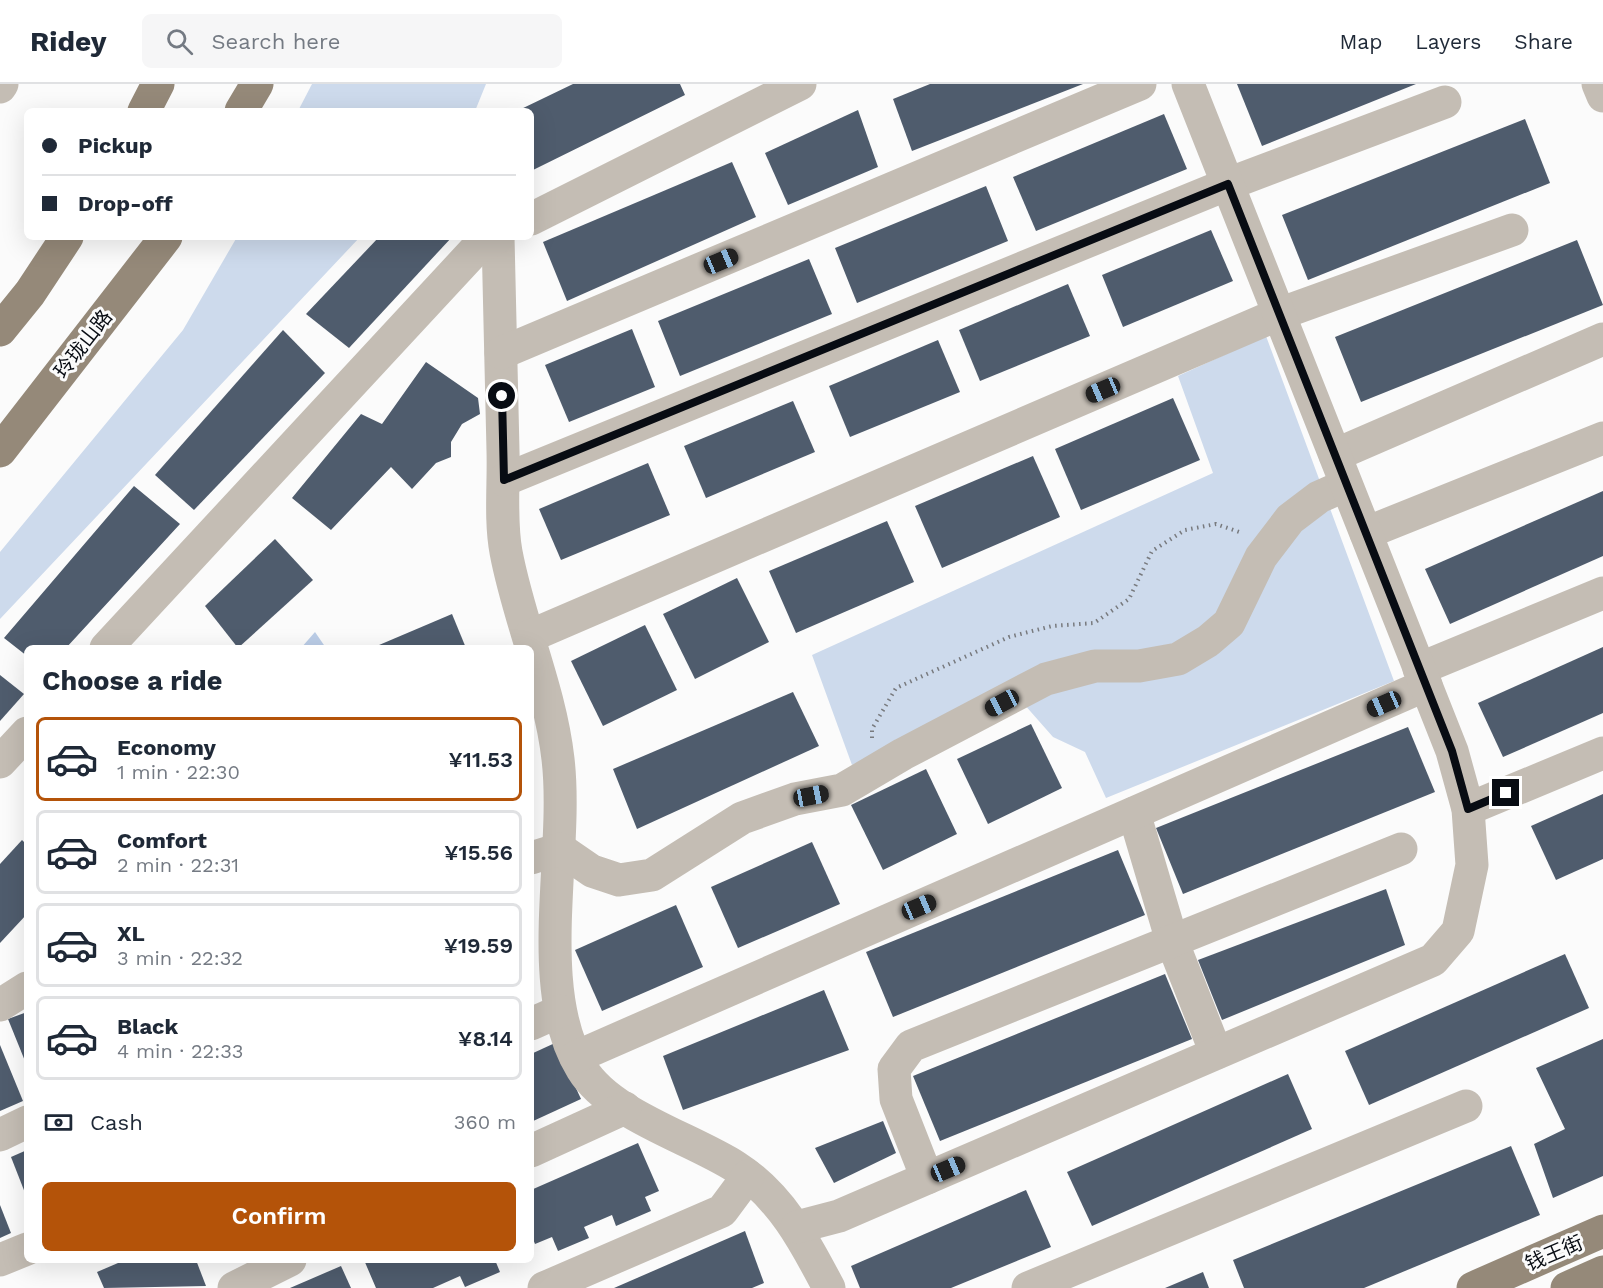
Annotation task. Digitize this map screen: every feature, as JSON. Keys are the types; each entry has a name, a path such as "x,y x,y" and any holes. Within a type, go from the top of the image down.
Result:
{"main road":[{"path":"146,108 158,84"},
{"path":"243,108 257,84"},
{"path":"0,330 30,293 65,240"},
{"name":"玲珑山路","path":"0,451 164,240"},
{"name":"钱王街","path":"1473,1288 1603,1232"},
{"name":"钱王街","path":"1567,1288 1603,1272"}],"street":[{"path":"534,217 800,84"},
{"path":"501,354 1140,84"},
{"path":"797,1227 839,1216 1433,960 1458,931 1472,865 1468,809 1452,751 1188,84"},
{"path":"1598,84 1603,96"},
{"path":"504,480 1228,184 1445,102"},
{"path":"534,648 1279,314 1512,230"},
{"path":"109,645 477,249 493,240"},
{"path":"498,240 505,550 531,645"},
{"path":"1335,455 1603,339"},
{"path":"1366,533 1603,438"},
{"path":"545,853 619,880 652,874 742,818 795,799 842,790 1046,679 1095,666 1139,666 1178,659 1208,641 1229,623 1261,557 1290,519 1319,496 1346,485"},
{"path":"576,1057 1134,813 1603,593"},
{"path":"534,656 548,702 558,759 545,853 556,948 556,996 545,1018 565,1036 583,1071 605,1095 748,1176 797,1227 829,1288"},
{"path":"0,762 24,736"},
{"path":"1468,809 1603,753"},
{"path":"1134,813 1172,941 1216,1053"},
{"path":"927,1178 896,1099 894,1069 911,1046 1401,849"},
{"path":"0,1005 24,990"},
{"path":"1028,1288 1466,1106"},
{"path":"534,1150 625,1108"},
{"path":"0,1136 24,1124"},
{"path":"544,1288 722,1211 748,1176"},
{"path":"0,1260 24,1250"},
{"path":"234,1288 284,1263"}],"path":[{"path":"874,771 872,729 896,688 1009,637 1052,626 1094,623 1128,599 1152,551 1185,530 1216,524 1242,533 1261,557"}],"shaded area":[{"path":"312,84 486,84 476,108 300,108"},
{"path":"235,240 357,240 0,619 0,552 183,330"},
{"path":"1266,336 1394,681 1106,798 1085,752 1053,737 1016,695 852,765 812,655 1213,473 1178,376"},
{"path":"315,632 324,645 304,645"}],"building":[{"path":"573,84 680,84 685,95 534,170 534,108 523,108"},
{"path":"930,84 1083,84 912,151 893,99"},
{"path":"1237,84 1416,84 1262,146"},
{"path":"858,110 878,167 788,205 765,153"},
{"path":"1164,114 1187,169 1036,231 1013,177"},
{"path":"1525,119 1550,183 1308,280 1282,215"},
{"path":"732,162 756,217 567,301 543,242"},
{"path":"986,186 1008,241 857,303 835,248"},
{"path":"1211,230 1233,281 1123,327 1102,275"},
{"path":"376,240 449,240 349,348 306,314"},
{"path":"1577,240 1603,305 1361,402 1335,337"},
{"path":"809,259 832,314 680,376 658,321"},
{"path":"1068,284 1090,336 980,381 959,330"},
{"path":"632,329 655,387 569,422 545,365"},
{"path":"283,330 325,373 194,510 155,475"},
{"path":"938,340 960,392 850,437 829,386"},
{"path":"426,362 478,398 480,414 462,424 451,442 451,457 436,463 412,489 391,467 331,530 292,498 361,414 382,424"},
{"path":"1173,398 1200,460 1081,510 1055,449"},
{"path":"793,401 815,452 706,498 684,446"},
{"path":"1033,456 1060,517 942,568 915,506"},
{"path":"648,463 670,515 561,560 539,509"},
{"path":"134,486 180,524 69,645 24,645 24,654 4,638"},
{"path":"1603,491 1603,556 1450,624 1425,569"},
{"path":"887,521 914,582 796,633 769,571"},
{"path":"275,539 313,580 241,645 236,645 205,606"},
{"path":"737,578 769,642 695,679 663,614"},
{"path":"452,614 465,645 379,645"},
{"path":"645,625 677,690 603,726 571,661"},
{"path":"1603,647 1603,713 1503,757 1478,703"},
{"path":"0,675 24,694 0,721"},
{"path":"793,692 819,746 637,829 613,769"},
{"path":"1031,724 1062,788 988,824 957,759"},
{"path":"1408,727 1435,792 1183,894 1156,828"},
{"path":"926,769 957,834 883,870 851,805"},
{"path":"1603,794 1603,859 1556,880 1531,826"},
{"path":"22,840 24,842 24,917 0,943 0,864"},
{"path":"812,842 840,904 738,948 711,887"},
{"path":"1118,850 1145,915 893,1017 866,952"},
{"path":"1386,889 1405,945 1222,1020 1198,960"},
{"path":"676,905 703,967 602,1011 575,950"},
{"path":"1565,954 1589,1008 1369,1105 1345,1051"},
{"path":"1165,974 1192,1039 940,1141 913,1076"},
{"path":"824,990 849,1050 683,1110 663,1056"},
{"path":"24,1013 24,1059 8,1019"},
{"path":"1603,1039 1603,1176 1553,1198 1534,1144 1565,1129 1536,1068"},
{"path":"555,1043 581,1099 534,1121 534,1053"},
{"path":"0,1045 23,1101 0,1111"},
{"path":"1288,1074 1312,1129 1092,1226 1067,1172"},
{"path":"883,1121 896,1153 834,1183 815,1148"},
{"path":"638,1143 659,1191 645,1197 651,1211 616,1226 612,1215 584,1227 589,1238 558,1251 552,1237 535,1244 534,1242 534,1189"},
{"path":"1511,1146 1540,1215 1364,1288 1244,1288 1233,1260"},
{"path":"24,1151 24,1190 11,1157"},
{"path":"1026,1190 1051,1247 951,1288 860,1288 851,1266"},
{"path":"0,1205 11,1233 0,1238"},
{"path":"745,1231 764,1283 752,1288 614,1288"},
{"path":"118,1263 197,1263 206,1286 104,1288 97,1272"},
{"path":"365,1263 496,1263 500,1272 465,1287 460,1276 433,1288 376,1288"},
{"path":"341,1266 351,1288 290,1288"},
{"path":"1203,1272 1209,1288 1165,1288"}],"route":[{"path":"502,396 504,480 1228,184 1452,751 1468,809 1506,793"}]}
